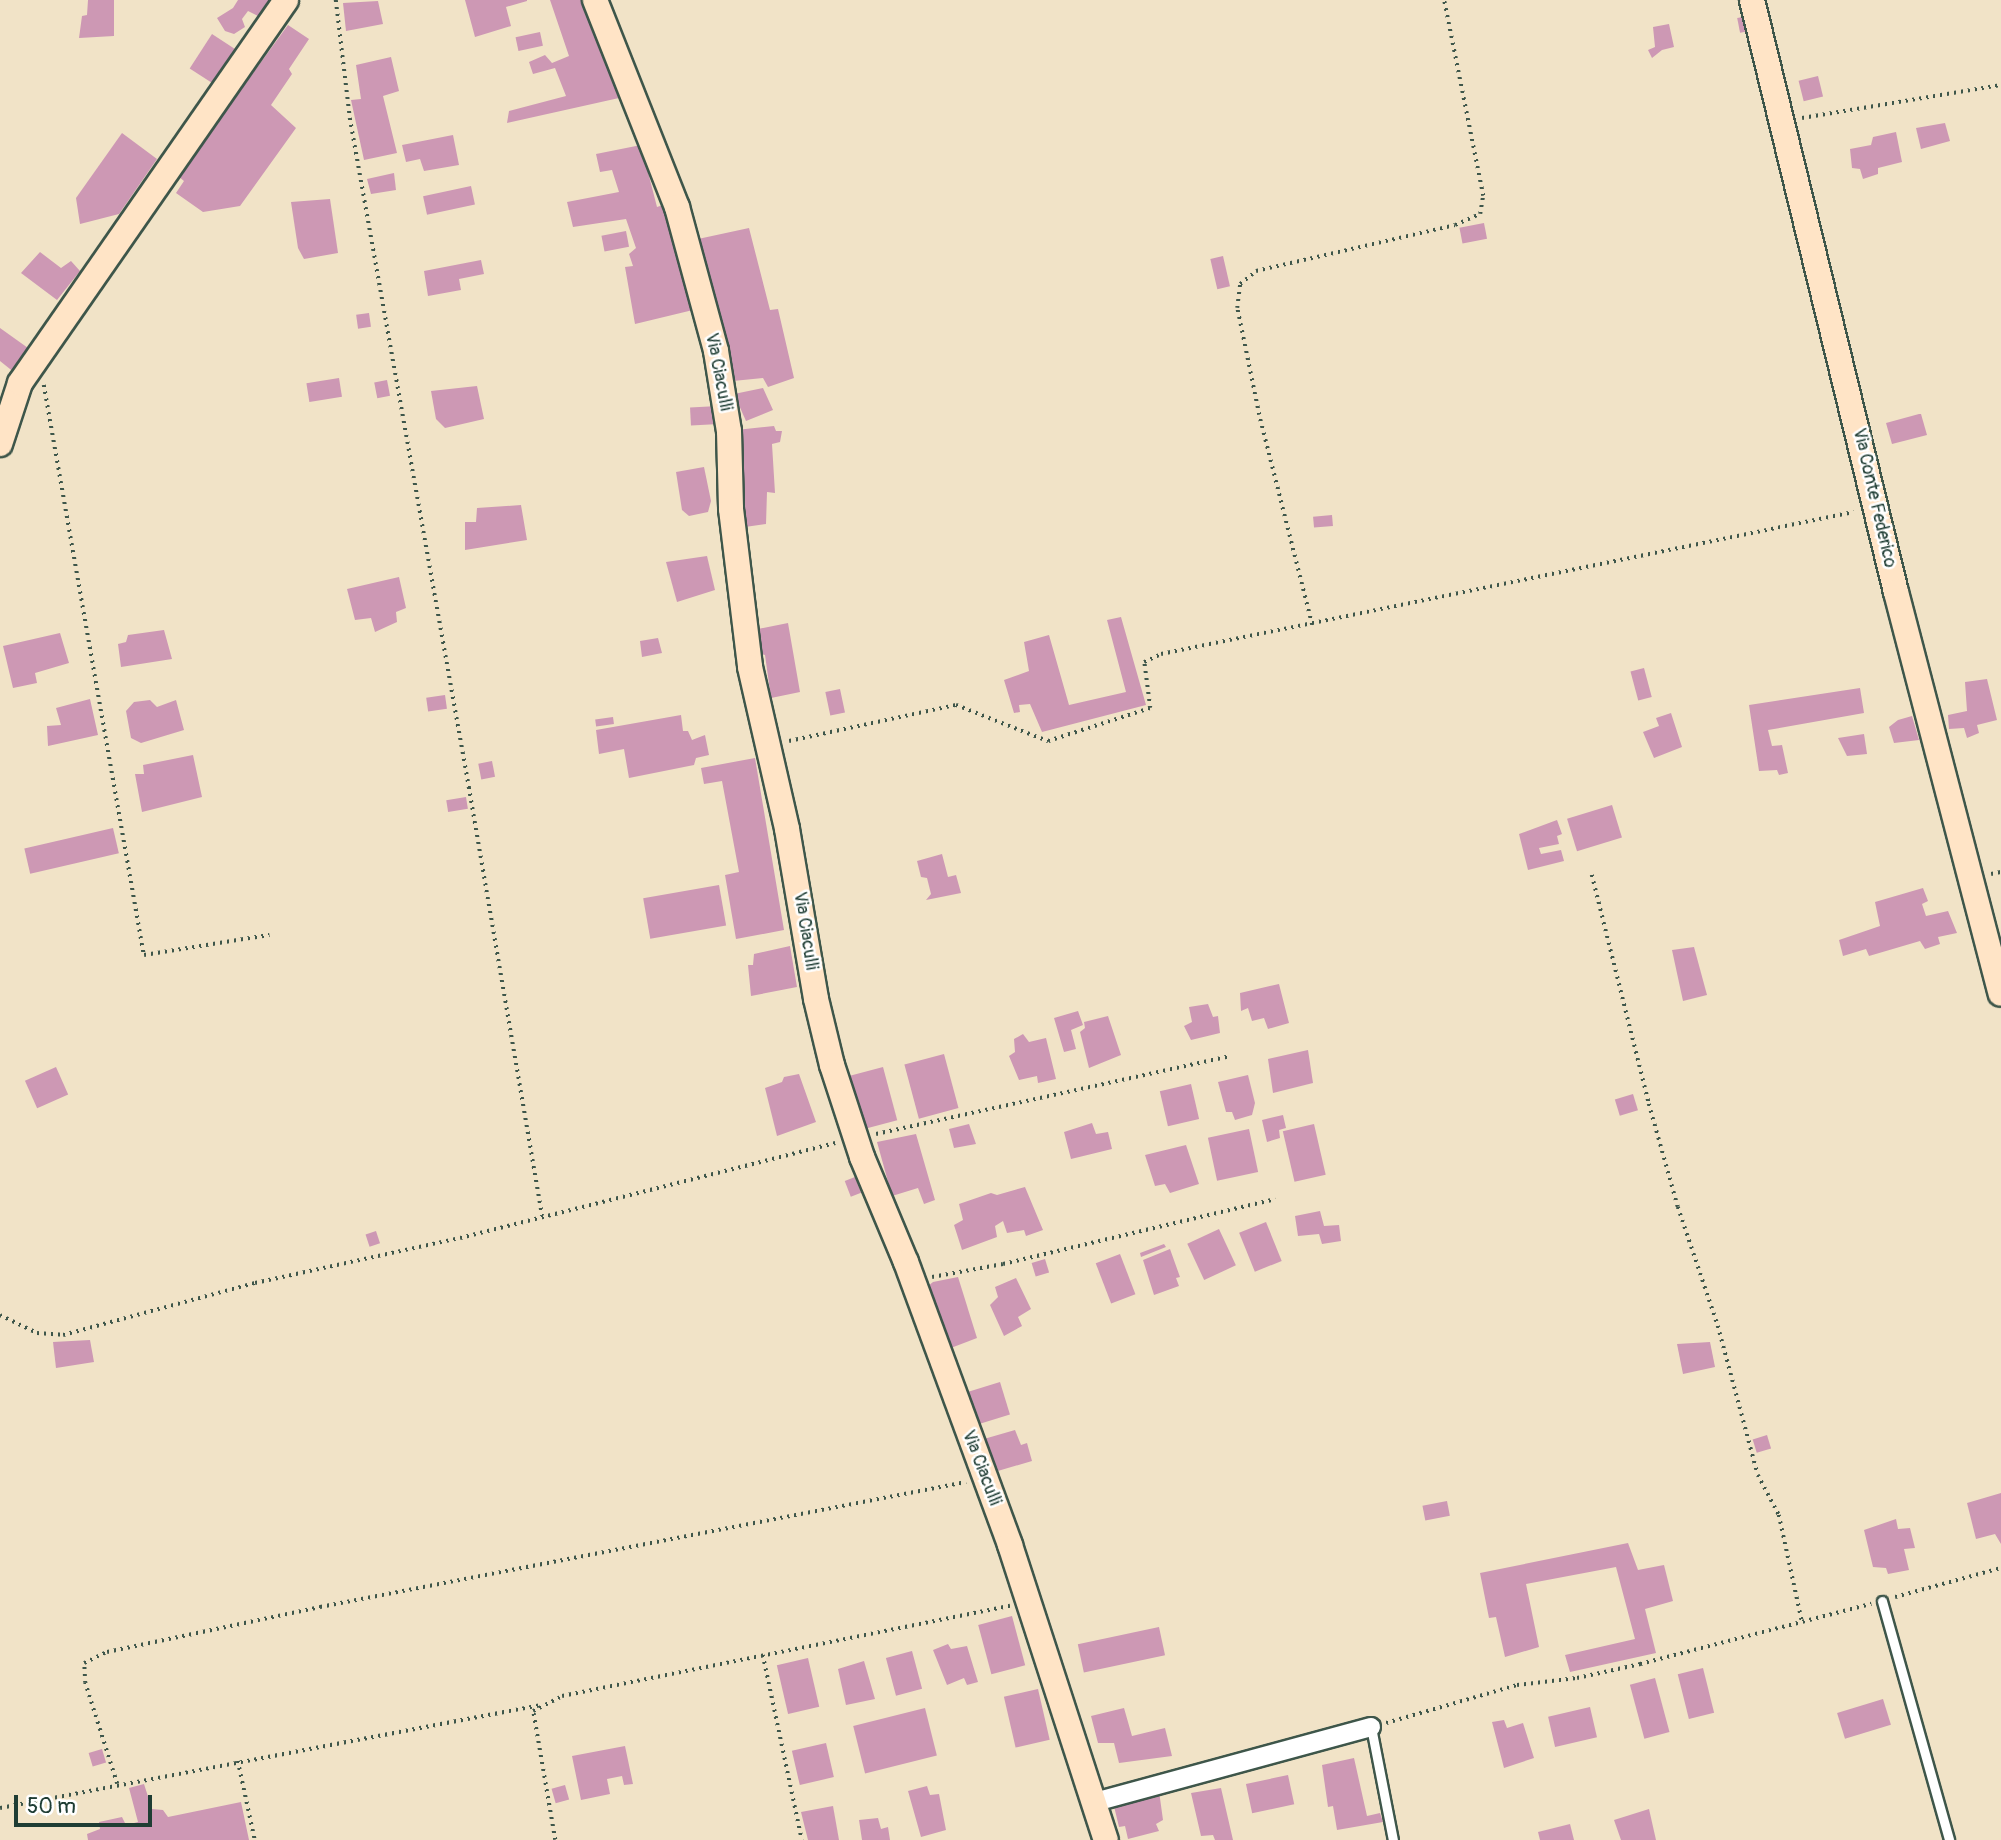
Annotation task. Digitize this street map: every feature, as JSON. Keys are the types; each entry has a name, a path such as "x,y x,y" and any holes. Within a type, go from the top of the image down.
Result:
{"street":[{"path":"0,444 20,383 286,0"},
{"name":"Via Ciaculli","path":"595,0 677,207 716,351 729,431 731,509 750,667 790,843 816,999 832,1065 856,1138 985,1479 1106,1840"},
{"name":"Via Conte Federico","path":"1752,0 1933,737 2001,995"},
{"path":"1095,1801 1371,1727"}],"lane":[{"path":"1882,1601 1949,1840"},
{"path":"1371,1727 1394,1840"}],"path":[{"path":"336,0 350,118 470,787 542,1216"},
{"path":"1312,625 1259,415 1237,307 1240,284 1256,271 1455,225 1480,214 1483,197 1444,0"},
{"path":"1782,121 2001,85"},
{"path":"36,359 49,398 144,955 269,935"},
{"path":"769,745 956,705 1048,741 1150,708 1144,662 1161,654 1877,508"},
{"path":"1592,875 1649,1104 1678,1207 1718,1326 1758,1475 1779,1515 1802,1621"},
{"path":"0,1315 37,1333 63,1335 255,1283 542,1216 856,1138 1231,1056"},
{"path":"914,1286 935,1276 1003,1264 1275,1199"},
{"path":"117,1784 85,1683 84,1663 107,1652 320,1606 985,1479"},
{"path":"1371,1727 1517,1685 1577,1678 1640,1664 2001,1568"},
{"path":"555,1840 533,1711 545,1704 562,1696 1028,1603"},
{"path":"763,1655 802,1840"},
{"path":"0,1808 545,1704"},
{"path":"238,1761 255,1840"}],"building":[{"path":"88,0 114,0 114,36 79,38 82,16 87,15"},
{"path":"238,0 275,0 262,18 248,11 242,19 245,27 234,34 225,31 217,18 233,8"},
{"path":"465,0 527,1 506,7 511,26 475,37"},
{"path":"550,0 583,0 619,98 507,123 509,111 566,96 555,68 533,74 529,62 545,55 552,63 569,56"},
{"path":"378,1 383,24 346,31 343,3"},
{"path":"1748,16 1751,31 1740,33 1737,18"},
{"path":"1669,24 1674,47 1662,50 1652,58 1648,50 1655,47 1653,27"},
{"path":"288,25 309,39 289,69 292,74 271,105 296,128 240,206 203,212 176,193 184,181 178,176"},
{"path":"540,32 543,46 518,51 516,37"},
{"path":"212,34 238,51 216,85 190,68"},
{"path":"391,57 399,91 383,96 397,153 364,160 351,100 361,99 356,65"},
{"path":"1818,76 1823,96 1804,101 1799,81"},
{"path":"1945,123 1950,141 1921,149 1916,128"},
{"path":"1896,132 1902,162 1878,168 1878,174 1863,179 1860,169 1852,168 1850,149 1871,145 1873,137"},
{"path":"122,133 157,159 119,214 80,224 76,198"},
{"path":"453,135 459,165 424,171 420,159 406,162 402,145"},
{"path":"641,145 657,207 666,204 693,310 635,324 625,267 633,266 629,254 636,248 626,219 573,227 567,202 619,192 612,170 600,172 596,154"},
{"path":"394,173 396,190 371,194 367,179"},
{"path":"471,186 475,205 427,215 423,196"},
{"path":"330,199 338,253 304,259 298,248 291,202"},
{"path":"1484,223 1487,239 1463,243 1459,228"},
{"path":"749,228 770,310 778,309 794,378 768,387 763,378 733,381 698,239"},
{"path":"626,231 629,247 605,251 601,236"},
{"path":"40,252 61,268 71,261 80,271 57,300 21,273"},
{"path":"1223,256 1230,286 1217,289 1210,259"},
{"path":"481,260 484,274 459,279 461,290 428,296 424,271"},
{"path":"369,313 371,327 358,329 356,315"},
{"path":"0,328 28,348 15,373 0,361"},
{"path":"339,378 342,397 309,402 306,383"},
{"path":"387,380 390,396 377,398 374,382"},
{"path":"477,386 484,419 445,428 436,419 431,391"},
{"path":"763,388 773,410 746,421 734,394"},
{"path":"718,406 719,424 691,425 690,407"},
{"path":"1921,414 1927,435 1892,444 1886,423"},
{"path":"774,426 776,431 782,431 780,442 772,444 775,493 767,492 766,524 745,527 736,430"},
{"path":"704,467 711,501 708,512 689,516 682,510 676,472"},
{"path":"521,505 527,540 465,550 465,522 476,522 477,508"},
{"path":"1332,515 1333,526 1314,528 1313,517"},
{"path":"707,556 715,590 677,602 666,562"},
{"path":"399,577 406,608 396,612 397,622 375,632 371,618 355,620 347,589"},
{"path":"1121,617 1146,705 1042,732 1030,704 1019,705 1020,712 1014,713 1004,680 1029,671 1024,642 1049,635 1069,705 1126,692 1107,620"},
{"path":"788,623 800,692 771,698 765,655 757,653 753,630"},
{"path":"164,630 172,659 121,667 118,644 126,642 128,635"},
{"path":"60,633 69,663 35,673 37,683 13,688 3,646"},
{"path":"658,638 662,653 642,657 640,641"},
{"path":"1644,668 1652,697 1638,701 1630,672"},
{"path":"1987,679 1997,720 1977,725 1979,733 1967,738 1964,728 1949,729 1948,715 1967,711 1965,682"},
{"path":"1860,688 1864,713 1768,730 1772,746 1782,745 1788,773 1779,775 1777,770 1759,771 1749,705"},
{"path":"840,689 845,712 830,716 825,692"},
{"path":"445,695 447,709 428,712 426,698"},
{"path":"90,699 98,735 48,746 47,726 61,725 56,708"},
{"path":"150,700 157,707 176,700 184,730 141,743 131,738 126,711 134,702"},
{"path":"1671,713 1682,747 1654,758 1643,732 1659,726 1656,718"},
{"path":"681,715 683,731 688,731 692,740 705,735 709,755 696,758 694,765 629,778 624,749 599,754 596,730"},
{"path":"1912,716 1919,740 1894,743 1889,727 1898,720"},
{"path":"613,717 614,724 596,726 595,720"},
{"path":"1864,734 1867,754 1847,756 1838,738"},
{"path":"193,755 202,797 142,812 135,774 144,774 143,765"},
{"path":"755,758 784,930 736,939 725,875 739,872 722,781 704,784 701,768"},
{"path":"492,761 495,777 481,779 478,764"},
{"path":"466,797 468,809 448,812 446,800"},
{"path":"1612,805 1622,838 1577,851 1567,819"},
{"path":"1557,820 1562,834 1557,836 1559,844 1539,848 1541,854 1561,850 1564,861 1528,870 1519,834"},
{"path":"113,828 119,853 30,874 24,848"},
{"path":"942,854 948,877 956,875 961,893 926,900 931,894 927,878 921,877 917,861"},
{"path":"719,885 726,925 650,939 643,898"},
{"path":"1923,888 1928,901 1922,904 1926,916 1948,911 1957,933 1938,937 1940,944 1925,949 1920,941 1869,956 1866,949 1843,956 1839,940 1880,926 1875,902"},
{"path":"790,946 797,987 751,996 748,965 753,965 754,954"},
{"path":"1694,947 1707,995 1683,1001 1672,950"},
{"path":"1279,984 1289,1023 1268,1029 1264,1018 1252,1021 1248,1008 1241,1011 1240,993"},
{"path":"1208,1004 1213,1017 1218,1016 1220,1033 1191,1040 1184,1026 1192,1022 1189,1007"},
{"path":"1078,1011 1083,1025 1071,1030 1076,1049 1064,1052 1054,1018"},
{"path":"1108,1016 1121,1055 1089,1068 1080,1032 1085,1028 1084,1022"},
{"path":"1023,1034 1029,1042 1046,1038 1056,1079 1038,1083 1037,1076 1019,1080 1009,1056 1015,1052 1014,1039"},
{"path":"1308,1050 1313,1083 1273,1093 1268,1059"},
{"path":"944,1054 958,1108 919,1119 904,1065"},
{"path":"56,1067 68,1094 37,1108 25,1081"},
{"path":"883,1067 897,1120 858,1131 843,1078"},
{"path":"799,1074 816,1122 777,1136 765,1088 782,1082 784,1077"},
{"path":"1248,1075 1255,1103 1252,1115 1235,1120 1232,1112 1226,1112 1218,1082"},
{"path":"1191,1084 1199,1119 1168,1126 1160,1091"},
{"path":"1633,1094 1638,1110 1620,1116 1615,1100"},
{"path":"1283,1115 1286,1128 1279,1130 1280,1138 1267,1142 1262,1120"},
{"path":"1092,1123 1096,1134 1108,1132 1112,1149 1071,1159 1064,1132"},
{"path":"969,1124 976,1144 954,1148 949,1129"},
{"path":"1314,1124 1326,1175 1295,1182 1283,1131"},
{"path":"1249,1129 1258,1172 1217,1181 1208,1138"},
{"path":"916,1134 935,1200 924,1204 918,1188 892,1196 877,1142"},
{"path":"1186,1145 1199,1184 1170,1193 1165,1184 1155,1186 1145,1155"},
{"path":"855,1177 861,1193 851,1197 845,1181"},
{"path":"1025,1187 1043,1230 1026,1236 1024,1230 1007,1233 1003,1221 995,1226 997,1237 962,1250 954,1225 963,1220 959,1204 991,1193 997,1195"},
{"path":"1320,1211 1324,1226 1339,1225 1341,1241 1322,1244 1319,1234 1298,1236 1295,1216"},
{"path":"1266,1222 1282,1261 1255,1272 1239,1233"},
{"path":"1219,1229 1236,1265 1204,1280 1187,1244"},
{"path":"376,1231 380,1243 370,1247 366,1234"},
{"path":"1164,1244 1166,1247 1141,1257 1140,1253"},
{"path":"1170,1249 1180,1277 1176,1278 1179,1286 1154,1295 1143,1260"},
{"path":"1120,1254 1135,1294 1111,1303 1096,1263"},
{"path":"1045,1259 1049,1272 1036,1276 1032,1263"},
{"path":"958,1277 977,1338 943,1351 922,1291 933,1282"},
{"path":"1016,1278 1031,1309 1018,1317 1022,1326 1004,1336 990,1305 998,1297 995,1287"},
{"path":"90,1340 94,1362 56,1368 53,1342"},
{"path":"1710,1342 1715,1367 1683,1374 1677,1344"},
{"path":"1000,1382 1010,1415 973,1426 963,1393"},
{"path":"1015,1430 1021,1445 1027,1443 1032,1461 991,1473 977,1441"},
{"path":"1767,1435 1771,1448 1757,1453 1753,1439"},
{"path":"2001,1493 2001,1544 1995,1534 1976,1539 1967,1503"},
{"path":"1447,1501 1450,1516 1425,1520 1422,1506"},
{"path":"1896,1519 1898,1529 1910,1528 1915,1548 1904,1549 1909,1570 1888,1574 1886,1568 1873,1567 1864,1530"},
{"path":"1628,1543 1638,1570 1664,1565 1673,1601 1645,1609 1656,1653 1570,1672 1565,1655 1635,1639 1616,1567 1526,1584 1539,1647 1505,1657 1496,1617 1489,1618 1480,1573"},
{"path":"1012,1616 1025,1665 991,1674 978,1625"},
{"path":"1159,1627 1165,1655 1084,1673 1078,1644"},
{"path":"948,1644 951,1649 967,1646 978,1682 967,1685 964,1678 947,1685 933,1650"},
{"path":"912,1651 922,1689 896,1696 886,1658"},
{"path":"808,1658 819,1707 788,1714 777,1665"},
{"path":"864,1661 875,1699 846,1705 838,1669"},
{"path":"1703,1668 1714,1713 1689,1719 1678,1674"},
{"path":"1655,1678 1669,1732 1644,1739 1630,1685"},
{"path":"1038,1689 1050,1740 1016,1748 1004,1697"},
{"path":"1883,1699 1891,1725 1845,1739 1837,1713"},
{"path":"1590,1707 1597,1737 1555,1747 1548,1717"},
{"path":"925,1708 937,1756 865,1773 853,1726"},
{"path":"1124,1708 1132,1736 1165,1728 1172,1756 1119,1763 1114,1743 1098,1743 1091,1716"},
{"path":"1504,1720 1507,1728 1523,1723 1534,1758 1504,1768 1492,1722"},
{"path":"826,1743 834,1777 800,1785 792,1751"},
{"path":"625,1746 633,1784 624,1785 622,1776 607,1779 610,1794 581,1800 572,1756"},
{"path":"102,1749 106,1762 93,1766 89,1753"},
{"path":"1354,1758 1367,1816 1380,1813 1383,1822 1337,1830 1333,1806 1328,1807 1322,1765"},
{"path":"1288,1775 1294,1804 1252,1813 1246,1784"},
{"path":"144,1784 152,1809 163,1810 168,1817 241,1802 249,1840 88,1840 87,1834 100,1829 99,1822 122,1817 126,1825 138,1822 129,1788"},
{"path":"565,1785 569,1799 556,1803 552,1789"},
{"path":"927,1786 930,1795 939,1794 946,1830 921,1837 908,1791"},
{"path":"1221,1788 1233,1840 1215,1840 1213,1835 1201,1836 1191,1793"},
{"path":"1159,1791 1163,1820 1156,1824 1159,1831 1128,1839 1125,1826 1119,1827 1113,1802"},
{"path":"833,1806 839,1840 808,1840 801,1812"},
{"path":"1649,1809 1656,1840 1621,1840 1614,1820"},
{"path":"878,1818 881,1829 888,1827 890,1840 862,1840 859,1820"},
{"path":"1570,1824 1574,1840 1540,1840 1538,1832"}]}
